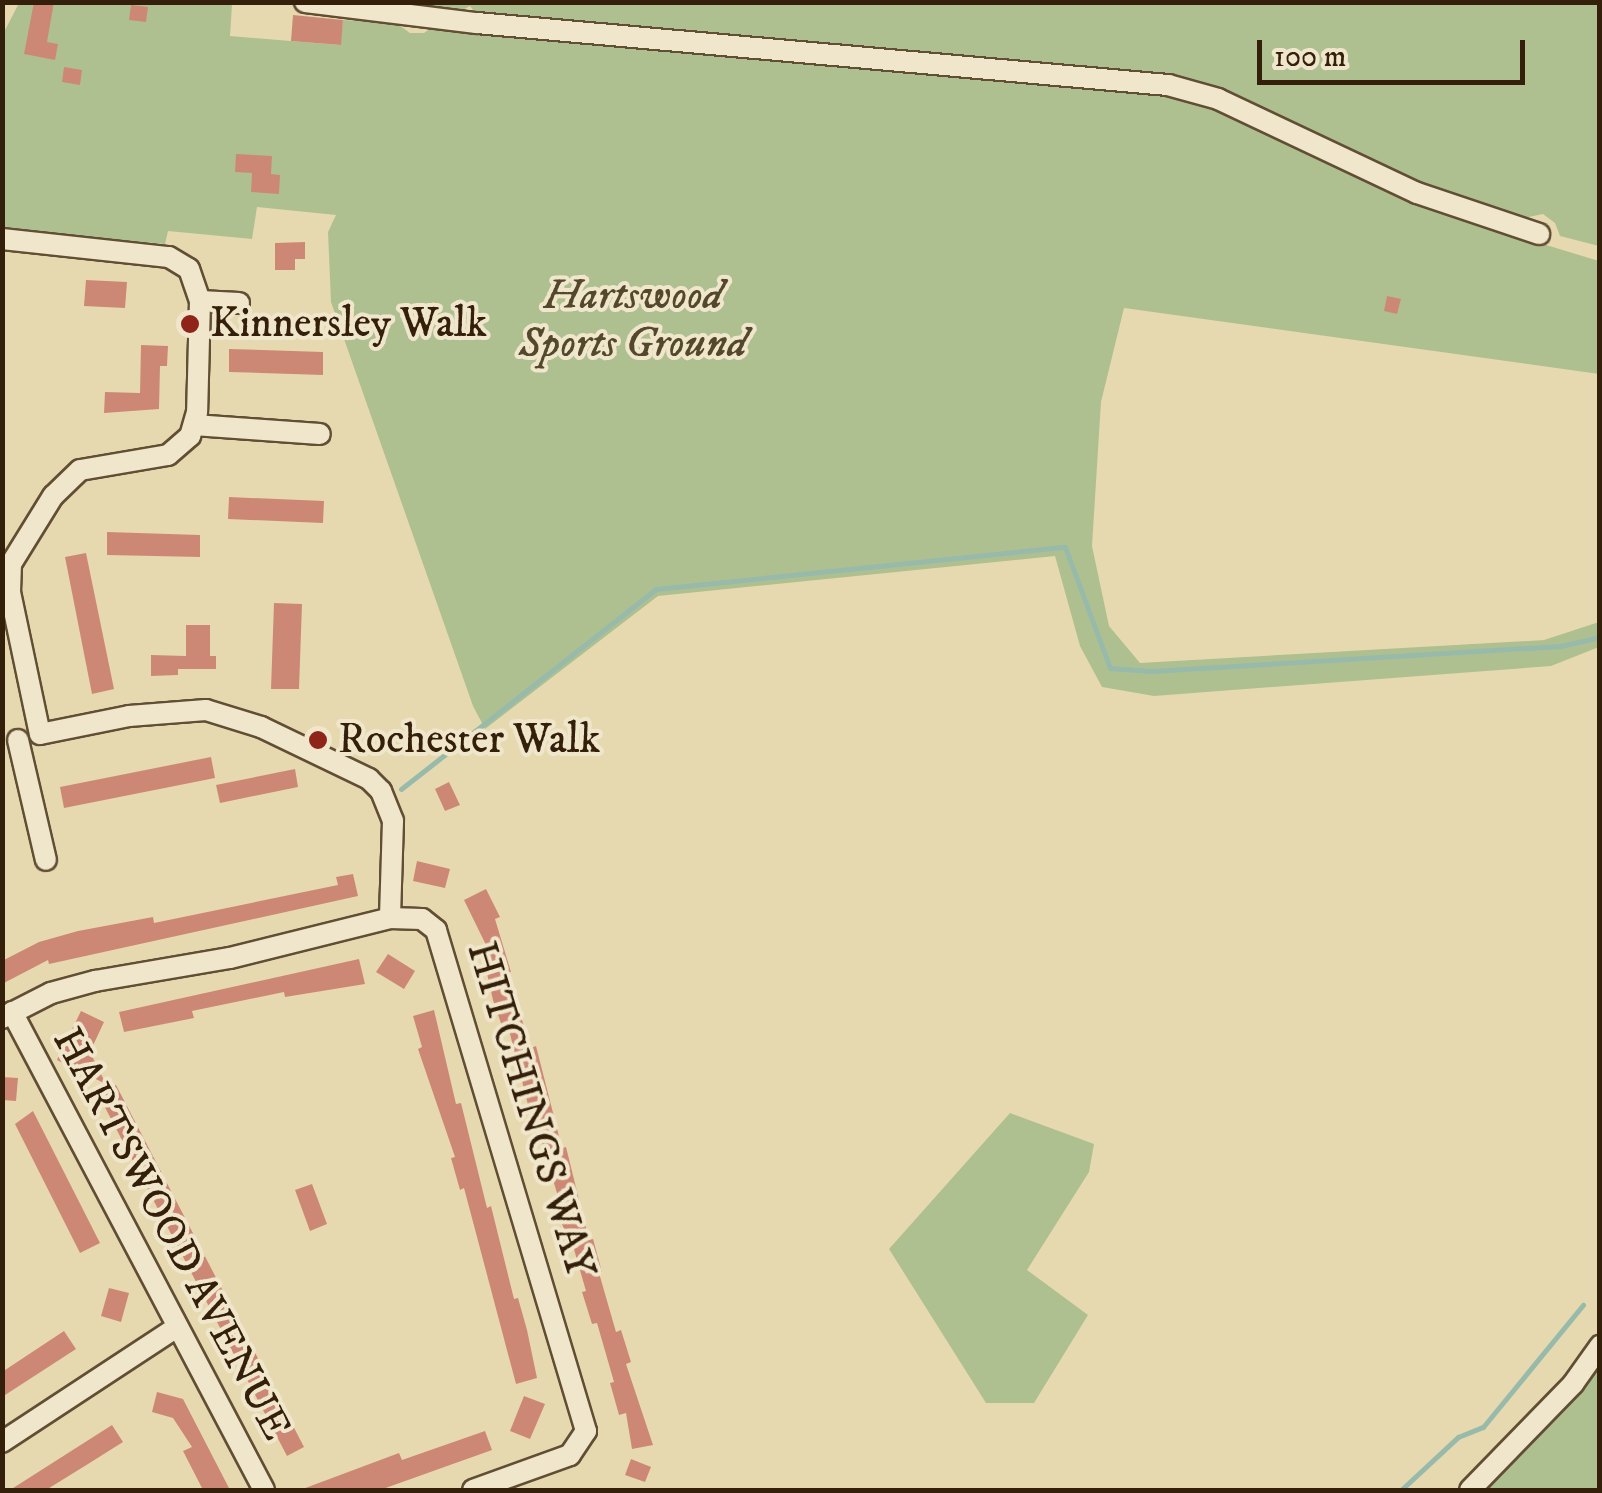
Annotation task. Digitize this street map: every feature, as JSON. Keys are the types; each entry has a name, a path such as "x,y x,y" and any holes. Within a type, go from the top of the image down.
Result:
{"street":[{"path":"305,2 477,23 1168,85 1218,99 1417,193 1539,234"},
{"path":"2,239 168,257 188,269 200,300 194,425 183,446 168,455 80,470 53,496 16,553 10,592 40,734"},
{"path":"200,300 240,304"},
{"path":"194,425 320,434"},
{"path":"46,860 10,741 130,716 206,710 261,727 369,779 381,791 392,821 390,918"},
{"name":"HITCHINGS WAY","path":"7,1015 51,993 230,958 390,918 422,919 436,930 586,1431 570,1455 473,1490"},
{"name":"HARTSWOOD AVENUE","path":"7,1015 264,1490"},
{"path":"2,1442 177,1326"},
{"path":"1470,1490 1574,1384 1600,1346"}],"green space":[{"path":"428,2 1599,3 1599,246 1560,236 1555,223 1543,214 1515,220 1474,207 1147,74 477,15 470,6 457,13 427,12"},
{"name":"Hartswood Sports Ground","path":"19,3 232,5 230,36 340,45 343,20 396,23 410,33 424,33 434,26 1161,94 1196,100 1533,241 1599,261 1599,374 1124,308 1101,402 1092,546 1109,626 1140,663 1544,640 1599,622 1599,647 1551,666 1154,696 1102,687 1080,646 1055,556 658,596 485,729 473,706 331,302 328,232 336,215 257,207 252,239 168,231 165,244 3,229 2,36"},
{"path":"1010,1113 1094,1144 1089,1172 1027,1270 1088,1315 1034,1403 986,1403 889,1249"},
{"path":"1599,1360 1599,1490 1483,1490 1531,1445"}],"building":[{"path":"34,2 54,2 47,42 58,44 55,60 24,54"},
{"path":"131,5 148,7 146,22 129,20"},
{"path":"293,15 343,20 341,45 291,41"},
{"path":"64,67 82,70 80,85 62,82"},
{"path":"236,154 272,156 271,174 280,175 279,194 251,192 252,173 235,172"},
{"path":"305,242 305,259 295,259 295,270 275,270 275,243"},
{"path":"86,280 127,282 125,308 84,306"},
{"path":"1387,296 1401,299 1397,314 1384,311"},
{"path":"141,345 168,346 167,366 160,366 159,409 104,413 105,392 140,393"},
{"path":"229,349 323,352 323,375 229,372"},
{"path":"229,497 324,501 323,523 228,519"},
{"path":"107,532 200,535 200,557 107,555"},
{"path":"86,553 114,689 92,694 65,557"},
{"path":"274,603 302,604 299,689 271,689"},
{"path":"186,625 210,625 210,656 216,656 216,669 178,669 178,675 151,676 151,655 186,656"},
{"path":"211,757 215,778 64,808 60,787"},
{"path":"295,769 298,787 220,803 216,785"},
{"path":"449,782 460,805 445,811 435,789"},
{"path":"417,861 450,869 445,888 413,881"},
{"path":"353,874 358,896 49,964 48,960 2,984 2,961 39,942 78,931 153,917 154,923 338,885 336,877"},
{"path":"486,889 500,917 495,919 511,972 507,973 531,1048 536,1046 562,1148 566,1147 589,1240 593,1239 616,1332 621,1330 631,1362 626,1364 653,1445 632,1449 626,1413 619,1415 610,1383 614,1382 597,1323 592,1324 582,1292 586,1291 569,1232 565,1233 555,1201 559,1200 541,1139 537,1140 509,1030 504,1032 493,1000 481,947 486,945 464,900"},
{"path":"388,954 415,971 404,989 376,972"},
{"path":"359,959 365,984 285,997 284,992 192,1011 194,1018 124,1032 119,1012"},
{"path":"434,1010 456,1104 461,1103 487,1208 491,1206 514,1299 518,1298 527,1330 537,1378 516,1384 464,1188 460,1190 451,1158 455,1157 418,1049 422,1047 413,1016"},
{"path":"81,1011 104,1022 90,1052 106,1084 57,1060"},
{"path":"2,1077 18,1078 16,1101 2,1100"},
{"path":"116,1085 304,1447 287,1456 98,1094"},
{"path":"33,1111 100,1243 80,1253 15,1124"},
{"path":"312,1184 327,1224 310,1231 295,1190"},
{"path":"109,1288 129,1293 121,1322 101,1316"},
{"path":"64,1331 76,1349 2,1397 2,1372"},
{"path":"157,1392 183,1399 230,1490 203,1490 183,1451 192,1447 173,1418 152,1412"},
{"path":"524,1396 545,1404 530,1439 510,1431"},
{"path":"112,1425 123,1442 46,1490 10,1490"},
{"path":"485,1431 492,1450 380,1490 300,1490 399,1453 402,1460"},
{"path":"631,1459 651,1467 645,1482 625,1475"}],"waterway":[{"path":"401,789 656,589 1065,547 1110,668 1151,671 1561,646 1600,637"},
{"path":"1401,1490 1458,1437 1483,1427 1583,1305"}],"place":[{"name":"Kinnersley Walk","path":"190,324"},
{"name":"Rochester Walk","path":"318,740"}]}
